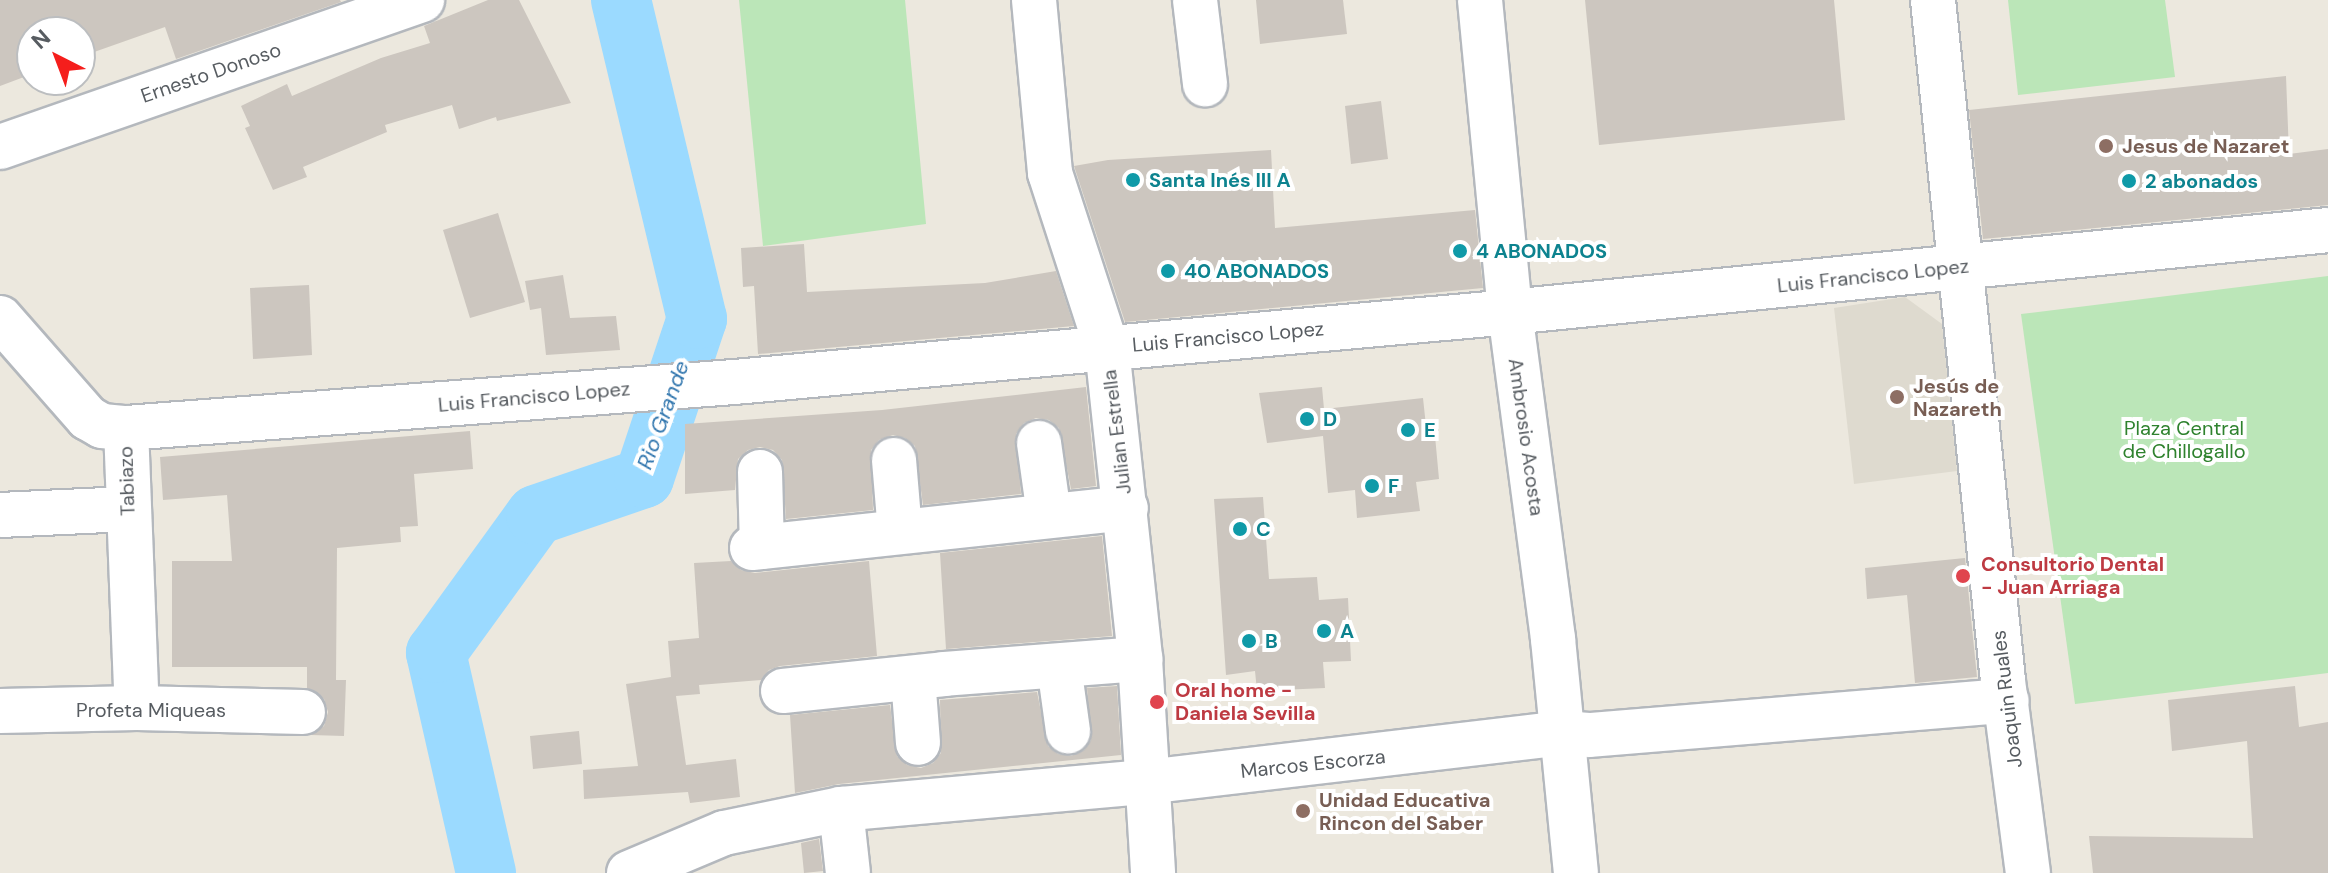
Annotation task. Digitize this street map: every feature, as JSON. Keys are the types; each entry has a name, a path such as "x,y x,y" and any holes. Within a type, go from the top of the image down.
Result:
{"street":[{"name":"Ernesto Donoso","path":"0,147 422,0"},
{"name":"Julian Estrella","path":"1034,0 1050,173 1107,348 1140,659 1153,873"},
{"path":"1195,0 1205,84"},
{"name":"Ambrosio Acosta","path":"1480,0 1510,312 1562,733 1576,873"},
{"name":"Joaquin Ruales","path":"1933,0 2028,873"},
{"name":"Luis Francisco Lopez","path":"126,428 734,382 1510,312 2328,230"},
{"name":"Tabiazo","path":"1,320 88,418 102,426 126,428 137,708"},
{"path":"1039,443 1049,515"},
{"path":"894,460 900,531"},
{"path":"760,472 757,547 1126,508"},
{"path":"0,515 128,509"},
{"path":"783,691 1140,659"},
{"path":"1059,666 1068,731"},
{"path":"913,678 918,743"},
{"name":"Marcos Escorza","path":"629,873 724,833 841,809 1146,782 1562,733 1589,735 2007,701"},
{"name":"Profeta Miqueas","path":"0,711 137,708 303,712"},
{"path":"841,809 848,873"}],"shaded area":[{"name":"Jesús de Nazareth","path":"1905,297 1942,324 1957,471 1854,484 1834,308"}],"green space":[{"path":"739,0 905,0 926,224 763,246"},
{"path":"2008,0 2165,0 2175,77 2018,95"},
{"name":"Plaza Central de Chillogallo","path":"2328,276 2328,673 2075,704 2021,314"}],"building":[{"path":"0,0 341,2 176,59 165,27 96,51 96,16 16,16 16,80 0,86"},
{"path":"488,0 519,0 571,103 497,121 496,117 459,129 452,105 385,125 387,132 303,167 307,177 273,190 245,128 250,126 241,106 287,84 292,96 381,58 430,43 424,26"},
{"path":"1256,0 1343,0 1347,34 1260,44"},
{"path":"1585,0 1834,0 1845,120 1599,145"},
{"name":"2 abonados","path":"2286,76 2289,154 2328,149 2328,205 1983,239 1969,110"},
{"path":"1381,101 1388,159 1351,164 1345,106"},
{"path":"1271,150 1275,228 1475,210 1483,288 1125,322 1074,166 1108,160"},
{"path":"498,213 525,302 470,318 443,230"},
{"path":"804,244 807,292 985,283 1056,271 1074,326 758,354 754,286 743,287 741,248"},
{"path":"563,275 570,318 616,316 620,350 546,355 541,308 530,310 525,281"},
{"path":"309,285 312,355 253,359 250,288"},
{"path":"1086,387 1096,486 1071,489 1059,428 1049,420 1036,418 1024,423 1016,434 1021,494 923,505 915,446 905,438 893,435 879,440 871,450 873,510 786,519 782,460 773,450 760,447 748,450 738,459 735,490 685,494 685,424 882,410"},
{"path":"1322,387 1324,409 1423,398 1426,426 1434,425 1439,479 1416,482 1420,511 1357,518 1355,490 1328,493 1323,436 1267,443 1259,393"},
{"path":"470,431 473,469 414,474 418,526 400,527 401,542 337,548 336,680 346,680 344,736 311,735 324,726 328,712 324,699 307,688 307,667 172,667 172,561 232,561 227,495 163,500 160,457"},
{"path":"1263,497 1269,579 1317,577 1319,600 1348,598 1351,661 1323,662 1325,688 1257,691 1255,671 1226,675 1214,499"},
{"path":"1102,536 1112,636 946,649 940,553"},
{"path":"1965,558 1977,677 1915,683 1907,595 1867,599 1865,568"},
{"path":"731,561 741,570 755,573 869,561 877,656 780,666 769,670 761,680 699,685 700,694 676,696 686,765 736,759 740,797 690,803 688,792 584,799 583,770 638,766 626,684 671,677 668,641 699,638 694,563"},
{"path":"1117,686 1121,755 839,784 795,793 790,715 890,705 897,756 907,765 921,768 933,763 941,753 940,700 1037,692 1048,746 1058,754 1071,756 1084,750 1091,740 1087,688"},
{"path":"2295,686 2299,727 2328,722 2328,873 2093,873 2089,836 2253,838 2247,741 2172,751 2168,700"},
{"path":"579,731 582,764 533,769 530,736"},
{"path":"819,839 823,871 804,873 801,843"}],"waterway":[{"name":"Rio Grande","path":"486,873 436,653 536,515 644,478 697,319 621,0"}],"place":[{"name":"Jesus de Nazaret","path":"2106,146"},
{"name":"Santa Inés III A","path":"1133,180"},
{"name":"2 abonados","path":"2129,181"},
{"name":"4 ABONADOS","path":"1460,251"},
{"name":"40 ABONADOS","path":"1168,271"},
{"name":"Jesús de Nazareth","path":"1897,397"},
{"name":"D","path":"1307,419"},
{"name":"E","path":"1408,430"},
{"name":"F","path":"1372,486"},
{"name":"C","path":"1240,529"},
{"name":"Consultorio Dental - Juan Arriaga","path":"1963,576"},
{"name":"A","path":"1324,631"},
{"name":"B","path":"1249,641"},
{"name":"Oral home - Daniela Sevilla","path":"1157,702"},
{"name":"Unidad Educativa Rincon del Saber","path":"1303,811"}]}
